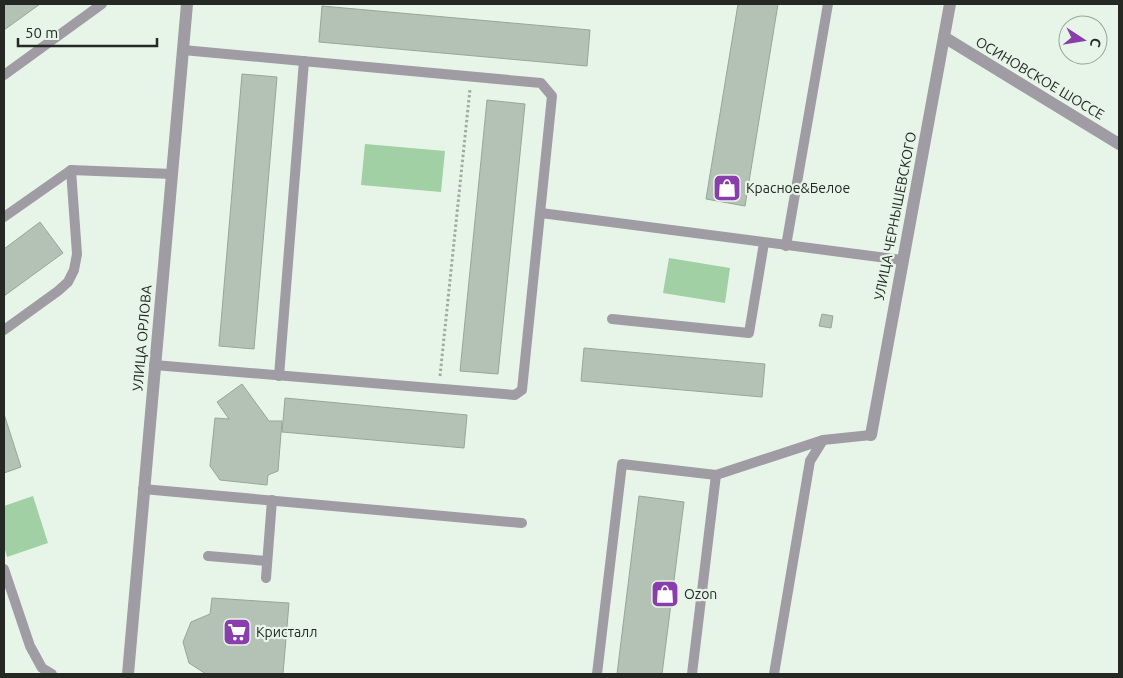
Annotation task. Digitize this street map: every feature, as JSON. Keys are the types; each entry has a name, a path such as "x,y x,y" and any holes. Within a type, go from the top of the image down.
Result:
{"street":[{"name":"УЛИЦА ОРЛОВА","path":"128,674 187,4"},
{"name":"УЛИЦА ЧЕРНЫШЕВСКОГО","path":"871,435 950,4"},
{"name":"ОСИНОВСКОЕ ШОССЕ","path":"944,37 1119,144"}],"lane":[{"path":"4,75 102,4"},
{"path":"786,246 828,4"},
{"path":"154,365 514,395 522,390 552,96 541,83 183,50"},
{"path":"279,376 304,61"},
{"path":"4,330 68,282 74,270 77,254 71,170"},
{"path":"4,218 71,170 172,174"},
{"path":"541,213 902,260"},
{"path":"612,319 749,333 764,243"},
{"path":"597,674 622,464 716,475 823,440 871,435"},
{"path":"774,674 810,461 823,440"},
{"path":"692,674 716,475"},
{"path":"143,489 522,523"},
{"path":"266,578 272,500"},
{"path":"208,556 267,561"},
{"path":"4,569 30,646 42,668 52,674"}],"path":[{"path":"439,389 471,76"}],"green space":[{"path":"365,144 445,151 441,192 361,185"},
{"path":"669,258 730,268 725,303 663,293"},
{"path":"33,496 48,543 7,557 4,546 4,506"}],"building":[{"path":"4,4 40,4 4,30"},
{"path":"738,4 778,4 745,206 706,199"},
{"path":"322,6 590,30 587,66 319,42"},
{"path":"242,74 277,77 254,349 219,346"},
{"path":"487,100 525,104 498,374 460,371"},
{"path":"40,222 63,253 4,296 4,249"},
{"path":"822,314 833,316 831,328 819,326"},
{"path":"584,348 765,364 762,397 581,381"},
{"path":"242,384 269,421 282,421 278,471 268,475 267,485 220,480 210,466 215,418 229,419 217,402"},
{"path":"285,398 467,415 464,448 282,432"},
{"path":"4,414 21,467 4,473"},
{"path":"639,496 684,502 662,674 617,674"},
{"name":"Кристалл","path":"212,598 289,603 283,674 206,674 189,663 183,642 191,622 210,614"}],"place":[{"name":"Красное&Белое","path":"727,188"},
{"name":"Ozon","path":"665,594"},
{"name":"Кристалл","path":"237,632"}]}
